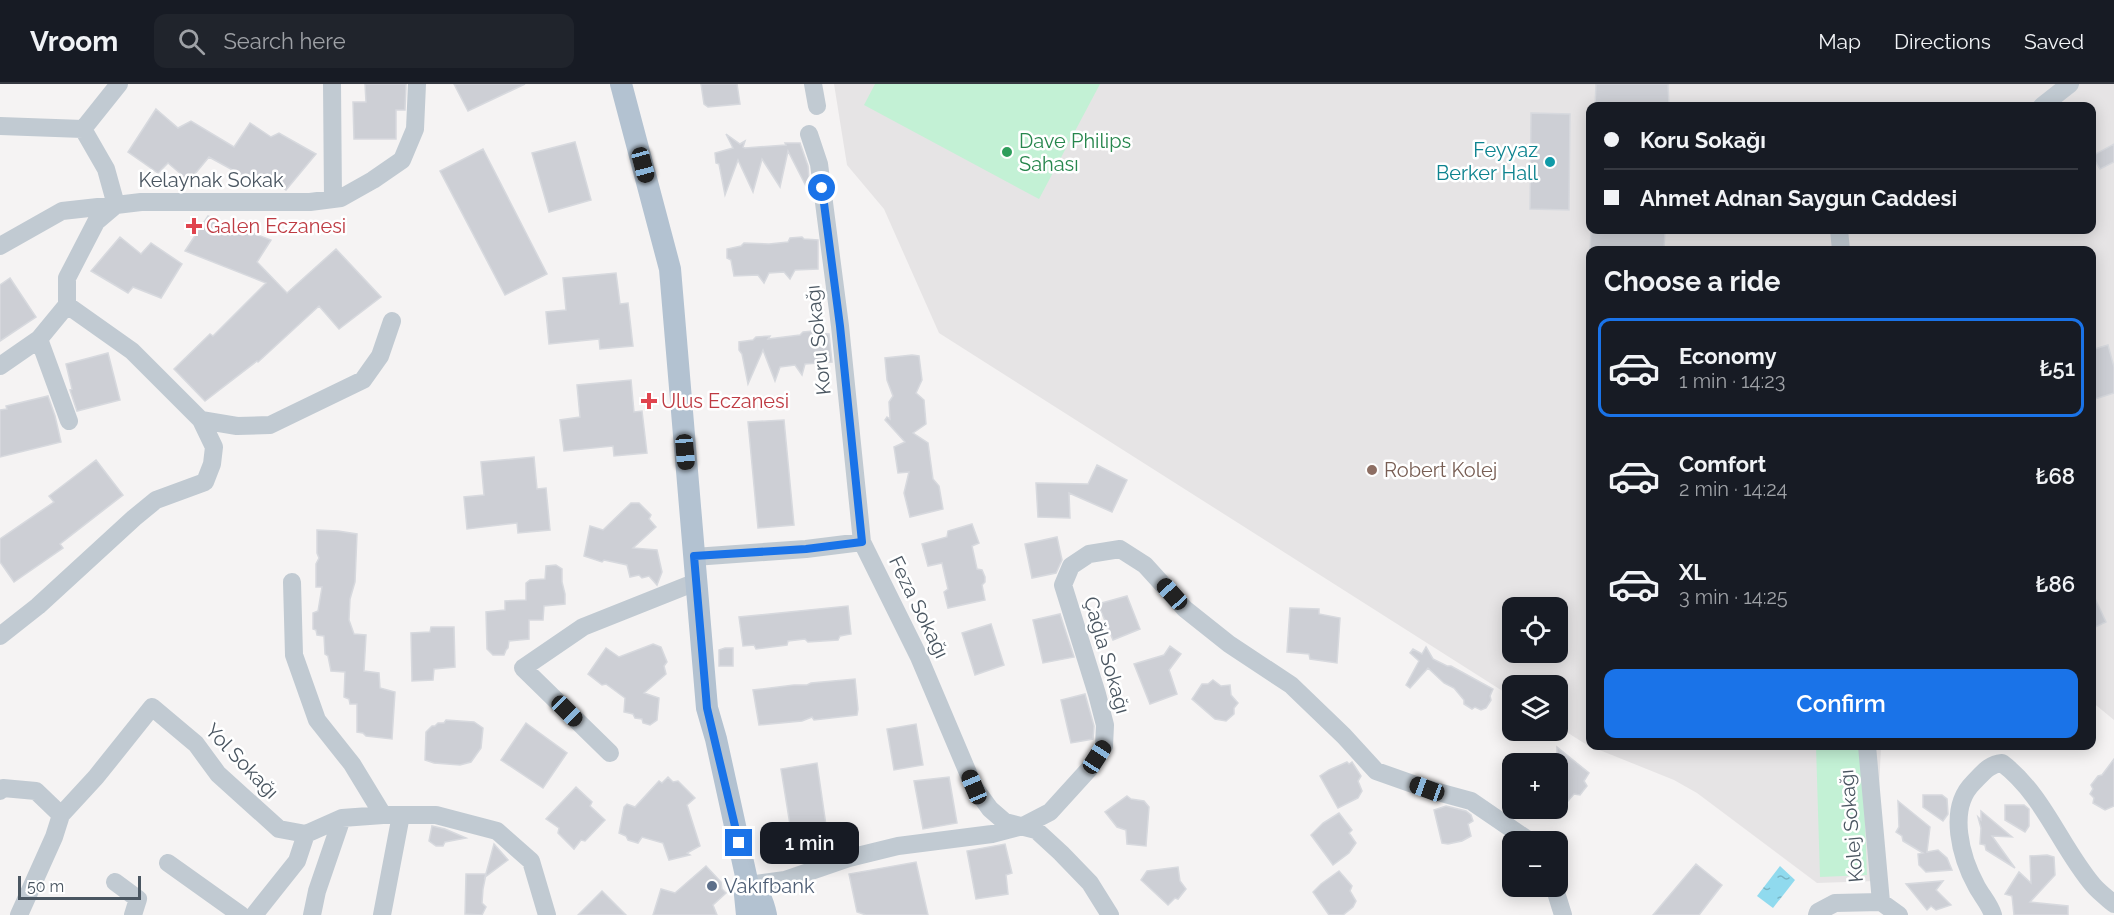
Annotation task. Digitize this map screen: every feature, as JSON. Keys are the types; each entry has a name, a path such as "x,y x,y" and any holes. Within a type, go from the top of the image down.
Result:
{"main road":[{"path":"622,84 670,269 707,708 748,885 745,895 747,915"},
{"path":"748,885 757,891 762,899 766,915"}],"street":[{"path":"83,129 119,84"},
{"path":"332,84 333,199"},
{"name":"Kelaynak Sokak","path":"67,304 67,278 96,222 116,205 141,202 310,202 341,198 402,160 415,129 417,84"},
{"path":"813,84 817,106"},
{"path":"2048,102 2070,84"},
{"path":"0,126 83,129"},
{"path":"0,246 62,211 116,205 106,169 83,129"},
{"name":"Koru Sokağı","path":"809,134 819,164 824,199 840,326 862,542"},
{"path":"0,366 39,339 67,304 132,351 201,420 214,447 212,464 205,482 156,500 38,606 0,636"},
{"path":"201,420 237,426 270,425 363,380 380,356 392,321"},
{"path":"39,339 69,421"},
{"path":"694,556 806,549 862,542"},
{"name":"Feza Sokağı","path":"862,542 919,657 974,787 997,816 1005,822 1023,826"},
{"name":"Çağla Sokağı","path":"748,885 785,880 849,858 897,846 992,834 1023,826 1050,812 1090,768 1104,746 1105,725 1063,585 1071,566 1089,554 1120,549 1145,565 1185,609 1229,644 1291,685 1344,736 1376,771 1427,789 1471,801 1515,831"},
{"path":"292,582 294,655 317,720 392,815 382,915"},
{"path":"610,753 523,668 583,627 696,582"},
{"name":"Yol Sokağı","path":"60,815 96,777 152,707 196,744 218,774 279,829 306,834"},
{"name":"Kolej Sokağı","path":"1867,750 1881,902"},
{"path":"1993,915 1964,860 1959,833 1960,805 1970,786 1991,764 2002,763 2013,771 2040,803 2079,866 2095,887 2114,904"},
{"path":"0,791 3,788 36,791 60,815 54,837 19,915"},
{"path":"254,915 297,861 306,834 342,818 436,815 497,831 531,861 547,915"},
{"path":"312,915 317,891 342,818"},
{"path":"1023,826 1036,830 1061,853 1090,884 1108,908 1110,915"},
{"path":"168,863 241,915"},
{"path":"115,882 138,899 133,915"},
{"path":"1557,897 1563,915"},
{"path":"1817,915 1818,912 1835,903 1859,909 1881,902 1899,915"}],"shaded area":[{"name":"Robert Kolej","path":"834,84 2114,84 2114,720 2096,705 2096,246 1586,246 1586,744 1568,733 1568,675 1502,675 1502,691 939,333 884,209 847,165"},
{"name":"Robert Kolej","path":"1599,750 1881,750 1875,881 1817,883 1697,793 1674,780"}],"green space":[{"name":"Dave Philips Sahası","path":"875,84 1100,84 1039,199 864,105"},
{"path":"1816,750 1862,750 1867,875 1820,877"}],"water":[{"path":"1780,866 1795,880 1773,908 1757,896"}],"building":[{"path":"365,84 406,84 405,110 396,110 396,139 354,139 353,102 366,102"},
{"path":"454,84 525,84 468,111"},
{"path":"701,84 737,84 740,104 708,107 704,104"},
{"path":"1596,84 1668,84 1669,102 1595,102"},
{"path":"156,109 178,128 191,121 234,147 250,123 271,137 279,133 316,154 286,190 266,177 260,185 209,157 189,181 168,163 158,173 128,152"},
{"name":"Feyyaz Berker Hall","path":"1531,113 1570,114 1569,210 1530,209"},
{"path":"726,134 740,144 745,141 743,147 745,148 800,143 808,166 810,194 788,151 780,187 762,159 753,192 738,160 725,195 715,153 733,148"},
{"path":"575,142 591,200 549,212 532,153"},
{"path":"2114,144 2114,162 2100,169 2096,162 2096,154"},
{"path":"483,149 547,274 505,295 440,171"},
{"path":"208,216 271,240 257,262 287,293 336,249 381,297 339,329 319,306 258,362 205,401 174,369 210,334 213,336 266,283 185,251"},
{"path":"1591,234 1665,234 1664,246 1590,246"},
{"path":"120,237 141,254 151,243 182,264 161,298 133,287 128,293 91,271"},
{"path":"802,237 818,240 818,269 795,270 790,279 784,272 769,273 764,283 758,275 734,276 731,260 727,258 727,249 741,246 744,243 769,244 788,242 790,238"},
{"path":"616,273 620,304 628,303 633,346 600,349 599,339 549,344 546,312 566,310 563,278"},
{"path":"10,278 36,317 0,341 0,285"},
{"path":"813,331 829,334 832,362 805,364 802,375 795,365 780,367 775,381 763,350 748,384 739,342 753,340 756,337 770,336 768,339"},
{"path":"2108,345 2114,367 2114,393 2096,399 2096,349"},
{"path":"108,353 120,400 77,411 70,390 72,389 66,364"},
{"path":"919,356 922,380 916,393 924,400 926,424 913,433 928,443 933,479 939,486 943,509 910,517 904,493 909,472 898,473 894,447 905,442 885,420 887,417 890,419 889,402 893,396 887,380 885,358"},
{"path":"631,380 634,412 642,411 647,453 614,456 613,446 564,451 560,420 580,417 577,385"},
{"path":"48,396 61,442 0,457 0,410 7,409 6,406"},
{"path":"784,420 794,525 758,528 748,422"},
{"path":"534,457 537,489 546,488 550,530 518,533 517,523 467,529 464,497 484,495 481,462"},
{"path":"96,460 123,495 60,544 63,548 14,582 0,562 0,539 54,502 49,496"},
{"path":"1097,465 1127,480 1112,512 1069,493 1070,518 1038,517 1036,483 1088,484"},
{"path":"631,503 639,503 651,515 649,519 656,527 633,548 657,550 662,572 657,585 649,576 630,577 627,565 604,560 602,562 584,556 590,526 603,530"},
{"path":"972,524 979,543 972,546 977,569 982,570 985,577 982,585 985,600 948,608 944,592 948,589 942,563 928,566 922,544 947,537 948,531"},
{"path":"317,530 357,534 355,582 350,599 349,620 354,634 366,635 364,671 379,673 380,688 395,692 392,739 366,736 357,732 357,704 350,704 349,699 344,697 345,672 331,671 328,656 325,654 324,636 317,635 316,630 313,629 313,613 318,611 322,587 316,587 316,564 319,558"},
{"path":"1057,537 1062,560 1056,573 1032,578 1025,544"},
{"path":"556,565 562,569 565,604 544,606 543,620 529,620 529,639 509,641 504,655 493,655 487,649 486,612 505,610 505,601 526,600 526,583 530,580 545,579 546,566"},
{"path":"1127,596 1140,629 1113,640 1098,604"},
{"path":"2096,601 2106,622 2096,627"},
{"path":"848,606 851,634 840,636 838,640 808,642 805,639 788,641 787,645 756,649 754,645 743,646 739,617"},
{"path":"1290,608 1319,609 1319,614 1340,618 1337,663 1310,659 1309,654 1287,652"},
{"path":"1060,614 1074,657 1043,663 1033,620"},
{"path":"991,624 1004,665 975,675 962,633"},
{"path":"431,627 454,627 455,667 434,669 433,680 412,681 411,633 430,632"},
{"path":"653,644 661,647 667,662 664,666 666,674 644,693 659,698 657,720 650,725 643,723 642,719 635,718 633,714 624,712 625,698 588,674 606,648 619,657"},
{"path":"1170,646 1181,654 1169,670 1177,694 1150,704 1134,664 1164,655"},
{"path":"1426,647 1433,659 1493,689 1491,700 1486,708 1472,709 1464,704 1464,700 1454,688 1444,683 1428,668 1410,688 1406,685 1419,661 1410,653 1413,649 1422,654"},
{"path":"733,648 733,666 719,666 719,650"},
{"path":"855,679 857,715 814,720 812,717 802,721 759,725 753,690"},
{"path":"1213,680 1221,686 1230,685 1231,695 1238,703 1234,708 1234,714 1226,721 1215,719 1192,699 1202,684 1208,684"},
{"path":"1085,694 1094,726 1093,739 1071,743 1061,700"},
{"path":"446,720 474,722 483,728 481,748 471,762 460,765 425,760 426,732 432,726 444,723"},
{"path":"526,723 567,753 543,788 501,760"},
{"path":"916,724 923,765 894,770 887,729"},
{"path":"1568,756 1589,773 1584,781 1587,786 1580,795 1574,794 1568,801"},
{"path":"2114,759 2114,806 2105,810 2093,803 2094,798 2090,794 2093,789 2091,785"},
{"path":"1347,762 1349,764 1352,762 1361,776 1358,781 1362,791 1358,798 1338,808 1320,776"},
{"path":"817,763 830,853 796,862 781,769"},
{"path":"668,777 673,782 678,781 695,798 687,805 700,846 687,853 690,855 669,860 663,843 642,837 638,843 628,840 626,836 619,833 624,807 627,804 635,807 659,781 662,783"},
{"path":"949,777 957,823 923,829 914,781"},
{"path":"576,787 592,802 590,806 605,820 574,849 558,833 559,828 546,819"},
{"path":"1923,795 1942,795 1947,799 1948,814 1943,821 1923,807"},
{"path":"1127,796 1144,801 1149,807 1146,846 1127,844 1126,830 1117,827 1105,812"},
{"path":"1898,801 1930,827 1927,852 1938,850 1947,858 1952,870 1926,872 1919,865 1918,854 1923,853 1903,841 1902,836 1896,832 1899,827"},
{"path":"2005,805 2024,805 2029,809 2029,826 2025,832 2005,820"},
{"path":"1446,806 1466,811 1471,815 1473,821 1468,824 1471,836 1462,841 1442,843 1434,810"},
{"path":"1981,811 2012,837 1992,836 2015,868 1986,850 1985,845 1980,844 1981,828 1978,817 1981,820"},
{"path":"1339,813 1352,830 1349,833 1356,843 1349,853 1333,865 1311,835 1323,823"},
{"path":"432,826 466,838 445,842 443,846 436,846 429,841"},
{"path":"494,844 508,860 485,877"},
{"path":"1005,844 1012,873 1006,875 1008,894 976,899 967,851"},
{"path":"2030,856 2054,857 2055,875 2030,902 2068,906 2068,915 2014,915 2012,896 2005,894 2019,872 2031,883"},
{"path":"916,862 928,915 866,915 857,912 849,874"},
{"path":"1696,864 1722,885 1699,915 1653,915"},
{"path":"706,866 721,882 722,889 726,893 713,905 717,915 653,915 661,889 675,893"},
{"path":"1178,867 1180,881 1186,889 1178,899 1175,898 1168,905 1141,880 1147,871"},
{"path":"1339,871 1352,886 1350,891 1356,901 1353,907 1343,915 1329,915 1313,892"},
{"path":"466,874 486,874 482,903 486,907 482,915 465,914"},
{"path":"1943,881 1936,890 1951,905 1936,910 1931,906 1927,910 1906,884"},
{"path":"602,891 626,915 578,915"}],"place":[{"name":"Dave Philips Sahası","path":"1007,152"},
{"name":"Feyyaz Berker Hall","path":"1550,162"},
{"name":"Galen Eczanesi","path":"194,226"},
{"name":"Ulus Eczanesi","path":"649,401"},
{"name":"Robert Kolej","path":"1372,470"},
{"name":"Vakıfbank","path":"712,886"}],"route":[{"path":"739,843 707,708 694,556 806,549 862,542 840,326 822,188"}]}
